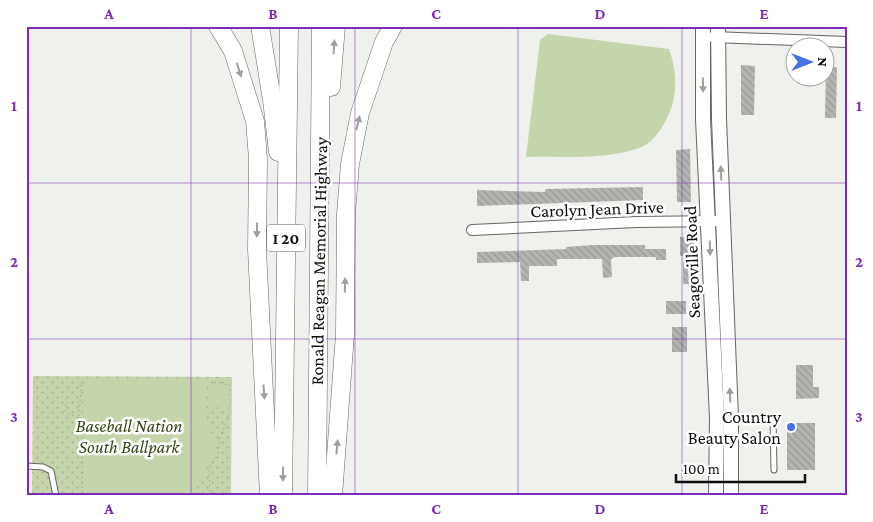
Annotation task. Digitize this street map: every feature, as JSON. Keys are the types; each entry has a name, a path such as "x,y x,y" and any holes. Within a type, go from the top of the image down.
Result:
{"highway":[{"path":"218,26 233,51 255,121 258,160 258,269 269,496"},
{"path":"260,26 278,153 285,373"},
{"name":"Ronald Reagan Memorial Highway","path":"283,496 289,26"},
{"name":"Ronald Reagan Memorial Highway","path":"317,496 321,26"},
{"path":"318,287 336,26"},
{"path":"333,496 344,344 347,198 350,164 360,113 384,42 393,26"}],"main road":[{"name":"Seagoville Road","path":"703,31 704,119 716,222"},
{"name":"Seagoville Road","path":"718,32 716,222 724,418 731,496"},
{"name":"Seagoville Road","path":"716,496 724,418"}],"street":[{"path":"703,31 847,42"},
{"name":"Carolyn Jean Drive","path":"472,230 636,222 716,222"}],"lane":[{"path":"724,418 773,417 774,470"},
{"path":"26,466 43,467 51,471 56,496"}],"path":[{"path":"196,496 197,493 208,496 209,469 218,454 220,438 230,412 230,385 212,382"},
{"path":"81,385 82,398 78,402 65,403 66,413 82,418 82,496"},
{"path":"78,402 79,418"}],"green space":[{"path":"548,34 669,49 675,71 675,94 671,109 659,132 653,139 642,146 611,155 526,157 540,40"},
{"name":"Baseball Nation South Ballpark","path":"33,376 232,377 231,496 32,496"},
{"path":"207,381 205,412 215,448 193,496 83,496 83,385 90,382"},
{"path":"210,385 229,387 228,408 209,407"}],"building":[{"path":"741,65 755,66 754,115 741,115"},
{"path":"837,67 836,118 825,118 826,88 836,88"},
{"path":"690,149 691,202 677,202 676,150"},
{"path":"643,187 643,200 477,206 477,190 545,192 545,189"},
{"path":"680,237 694,237 693,275 696,275 696,284 683,284 683,256 680,256"},
{"path":"645,245 645,249 666,249 666,260 656,260 656,257 615,257 611,259 612,277 603,278 602,259 557,259 557,266 529,266 529,281 521,281 520,262 477,263 477,252 566,249 566,247"},
{"path":"666,301 686,301 686,314 666,314"},
{"path":"672,327 687,327 687,352 672,352"},
{"path":"796,365 813,365 813,387 819,387 819,398 796,399"},
{"path":"787,423 815,423 815,470 787,470"}],"place":[{"name":"Country Beauty Salon","path":"791,427"}]}
